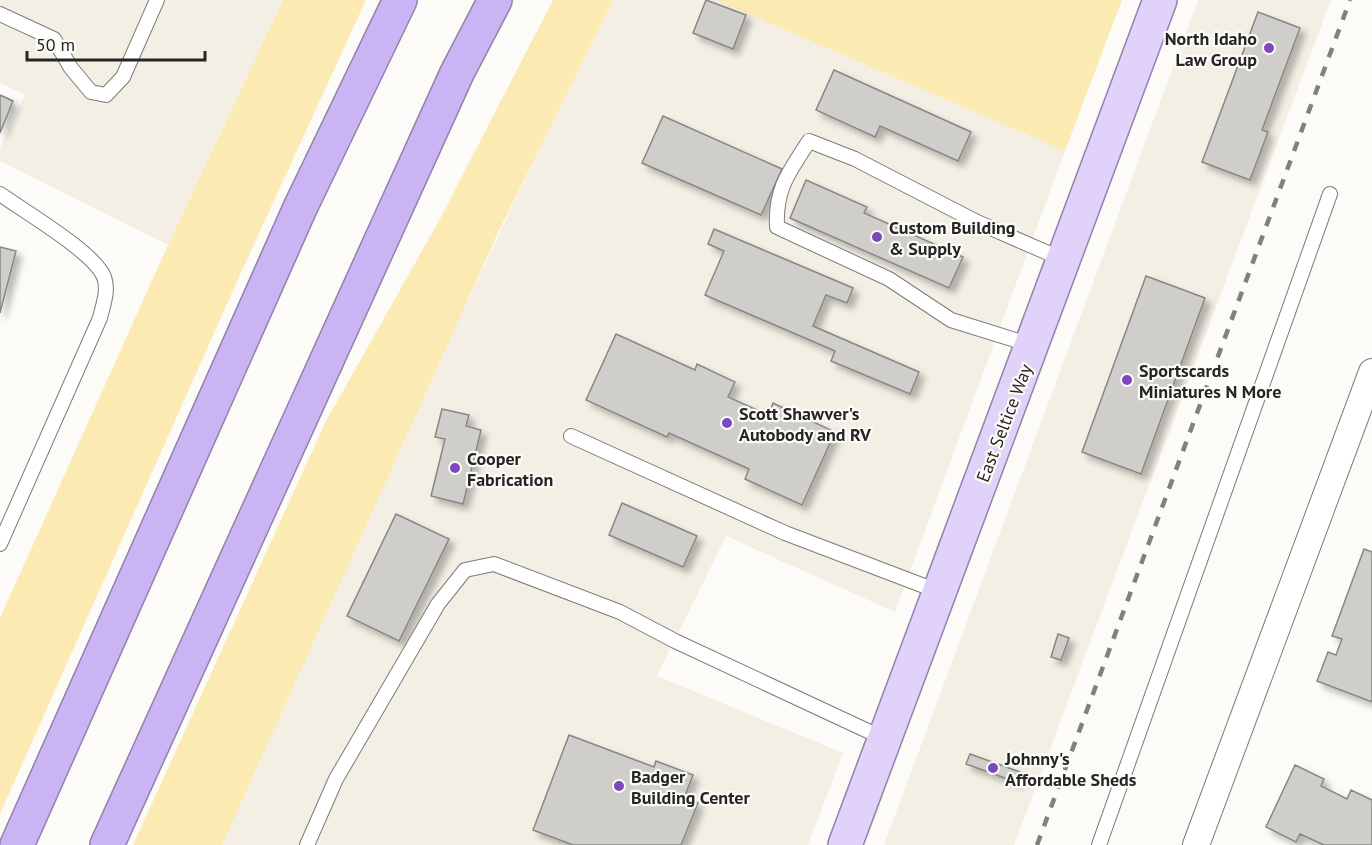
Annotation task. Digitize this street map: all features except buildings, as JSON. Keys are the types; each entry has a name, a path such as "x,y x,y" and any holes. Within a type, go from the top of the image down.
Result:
{"highway":[{"path":"17,845 300,208 400,0"},
{"path":"107,845 456,73 495,0"}],"main road":[{"name":"East Seltice Way","path":"845,845 1033,346 1160,0"}],"street":[{"path":"1196,845 1364,421 1372,372"}],"lane":[{"path":"0,14 54,39 70,68 91,92 106,95 123,77 157,0"},
{"path":"1033,346 951,320 889,279 777,227 776,206 782,182 809,141 855,159 977,222 1064,260"},
{"path":"0,194 95,261 105,279 106,295 100,318 0,544"},
{"path":"1099,845 1330,194"},
{"path":"571,436 785,533 940,592"},
{"path":"307,845 336,779 438,604 465,570 494,564 620,612 675,641 885,738"}],"shaded area":[{"path":"0,0 283,0 168,245 0,161 0,148 25,95 0,83"},
{"path":"283,0 366,0 239,277 0,814 0,618 168,245"},
{"path":"553,0 613,0 497,235 222,845 133,845 325,423 440,219"},
{"path":"610,0 716,0 1065,151 895,612 726,536 657,676 843,753 808,845 222,845 433,374"},
{"path":"716,0 1122,0 1065,151"},
{"path":"1198,0 1331,0 1014,845 884,845"}],"railway":[{"path":"1037,845 1350,0"}],"place":[{"name":"North Idaho Law Group","path":"1269,48"},
{"name":"Custom Building & Supply","path":"877,237"},
{"name":"Sportscards Miniatures N More","path":"1127,380"},
{"name":"Scott Shawver's Autobody and RV","path":"727,423"},
{"name":"Cooper Fabrication","path":"455,468"},
{"name":"Johnny's Affordable Sheds","path":"993,768"},
{"name":"Badger Building Center","path":"619,786"}]}
